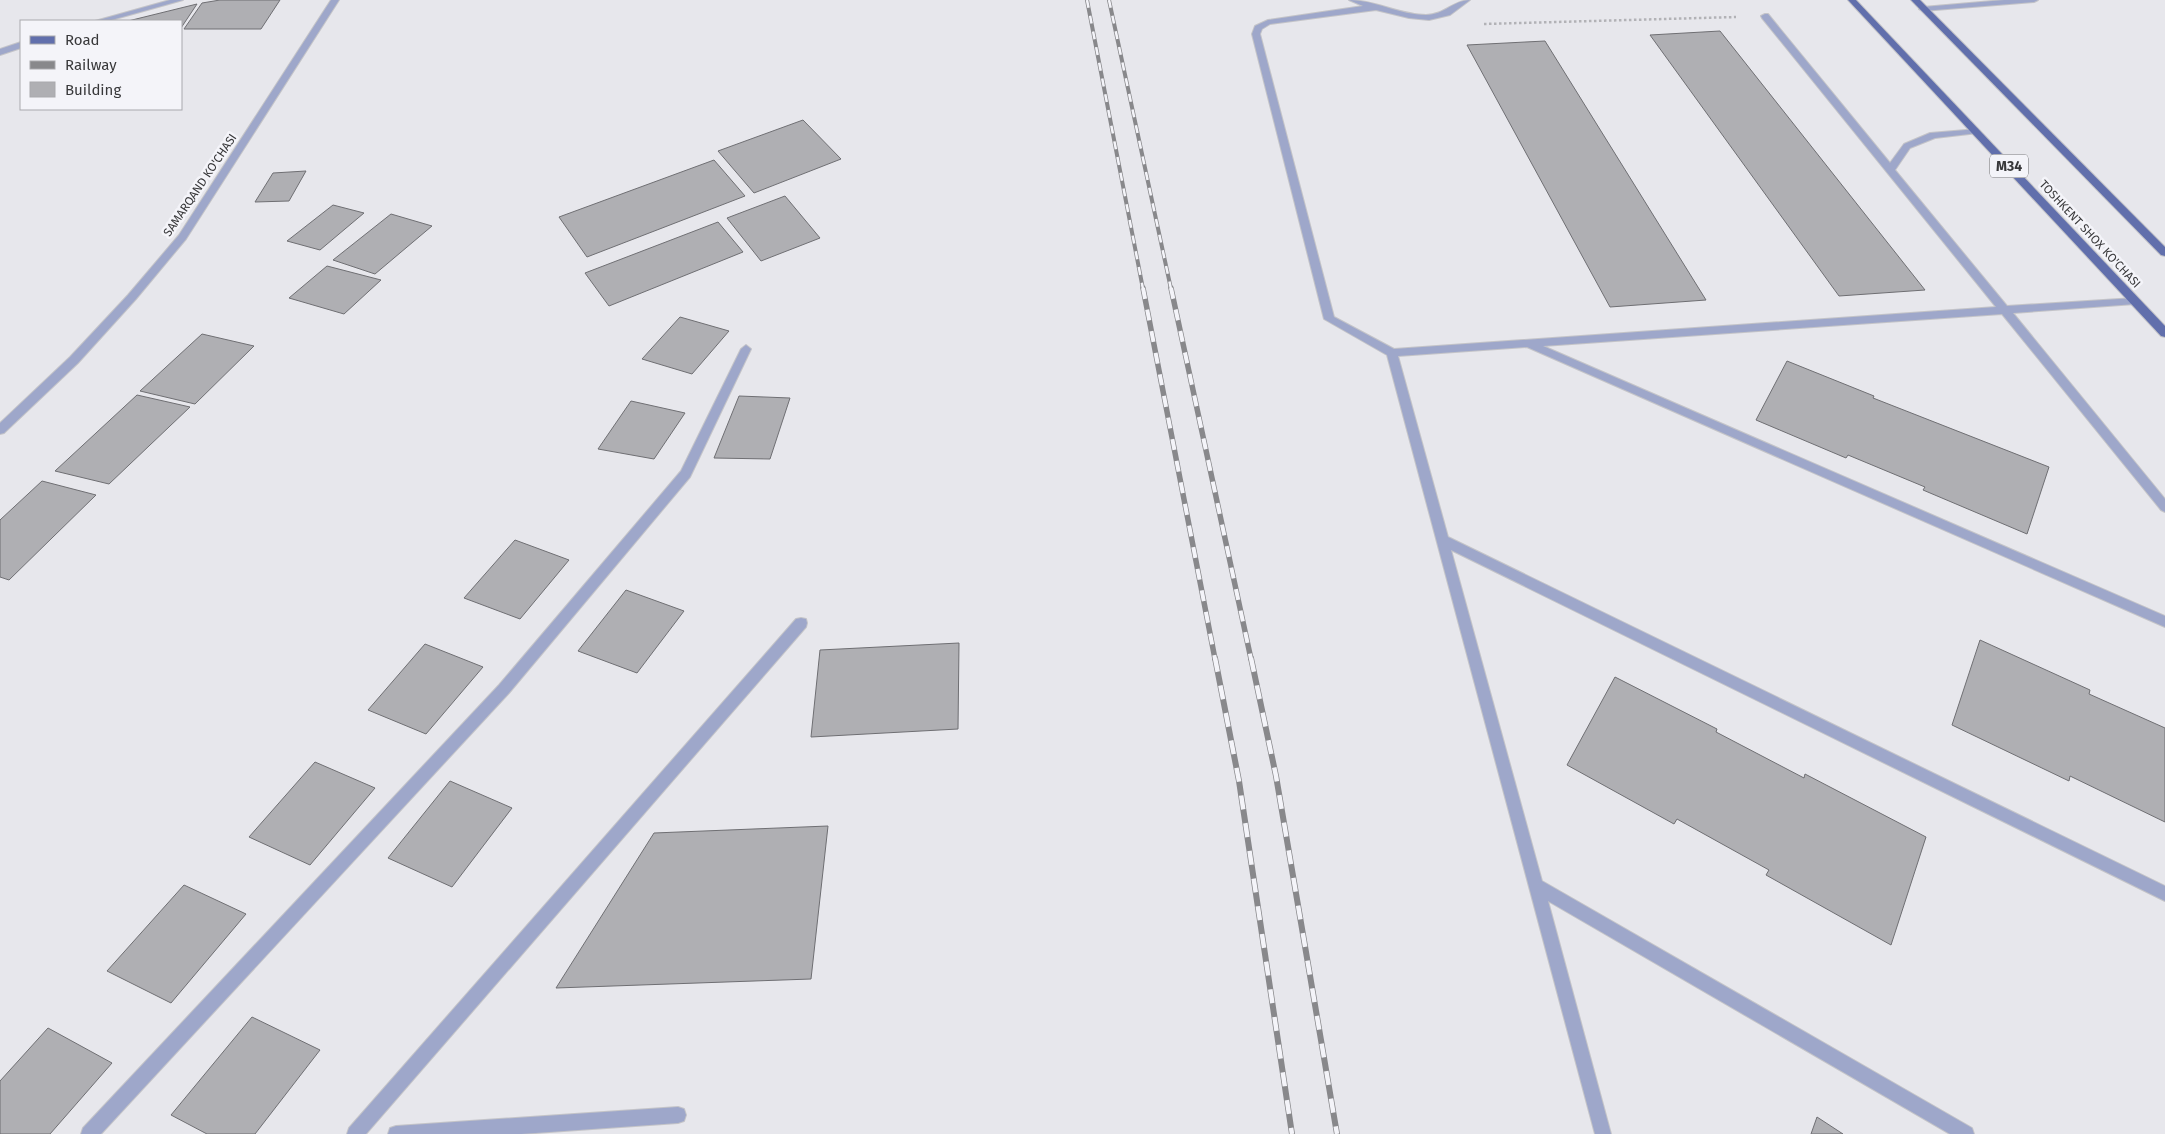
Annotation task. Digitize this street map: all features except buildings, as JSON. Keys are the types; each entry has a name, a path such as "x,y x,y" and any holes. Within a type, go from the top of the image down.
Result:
{"main road":[{"name":"TOSHKENT SHOX KO'CHASI","path":"1852,0 2165,333"},
{"path":"1915,0 2165,253"}],"street":[{"path":"104,20 179,0"},
{"name":"SAMARQAND KO'CHASI","path":"0,430 74,360 132,297 183,237 334,0"},
{"path":"1353,0 1419,19 1443,16 1458,8 1466,0"},
{"path":"1924,9 2034,0"},
{"path":"1377,7 1268,22 1258,28 1256,34 1329,319 1392,353 2135,301"},
{"path":"1765,16 2165,507"},
{"path":"0,52 20,45"},
{"path":"1891,169 1907,146 1933,135 1975,131"},
{"path":"1528,344 2165,622"},
{"path":"89,1134 504,690 686,474 746,349"},
{"path":"1392,353 1603,1134"},
{"path":"1442,540 2165,894"},
{"path":"355,1134 802,623"},
{"path":"1536,886 1966,1134"},
{"path":"396,1134 678,1115"}],"path":[{"path":"1443,16 1476,25 1765,16"}],"railway":[{"path":"1087,0 1143,289"},
{"path":"1109,0 1171,289"},
{"path":"1143,288 1215,659"},
{"path":"1171,288 1251,659"},
{"path":"1215,658 1239,781 1292,1134"},
{"path":"1251,658 1276,776 1337,1134"}]}
